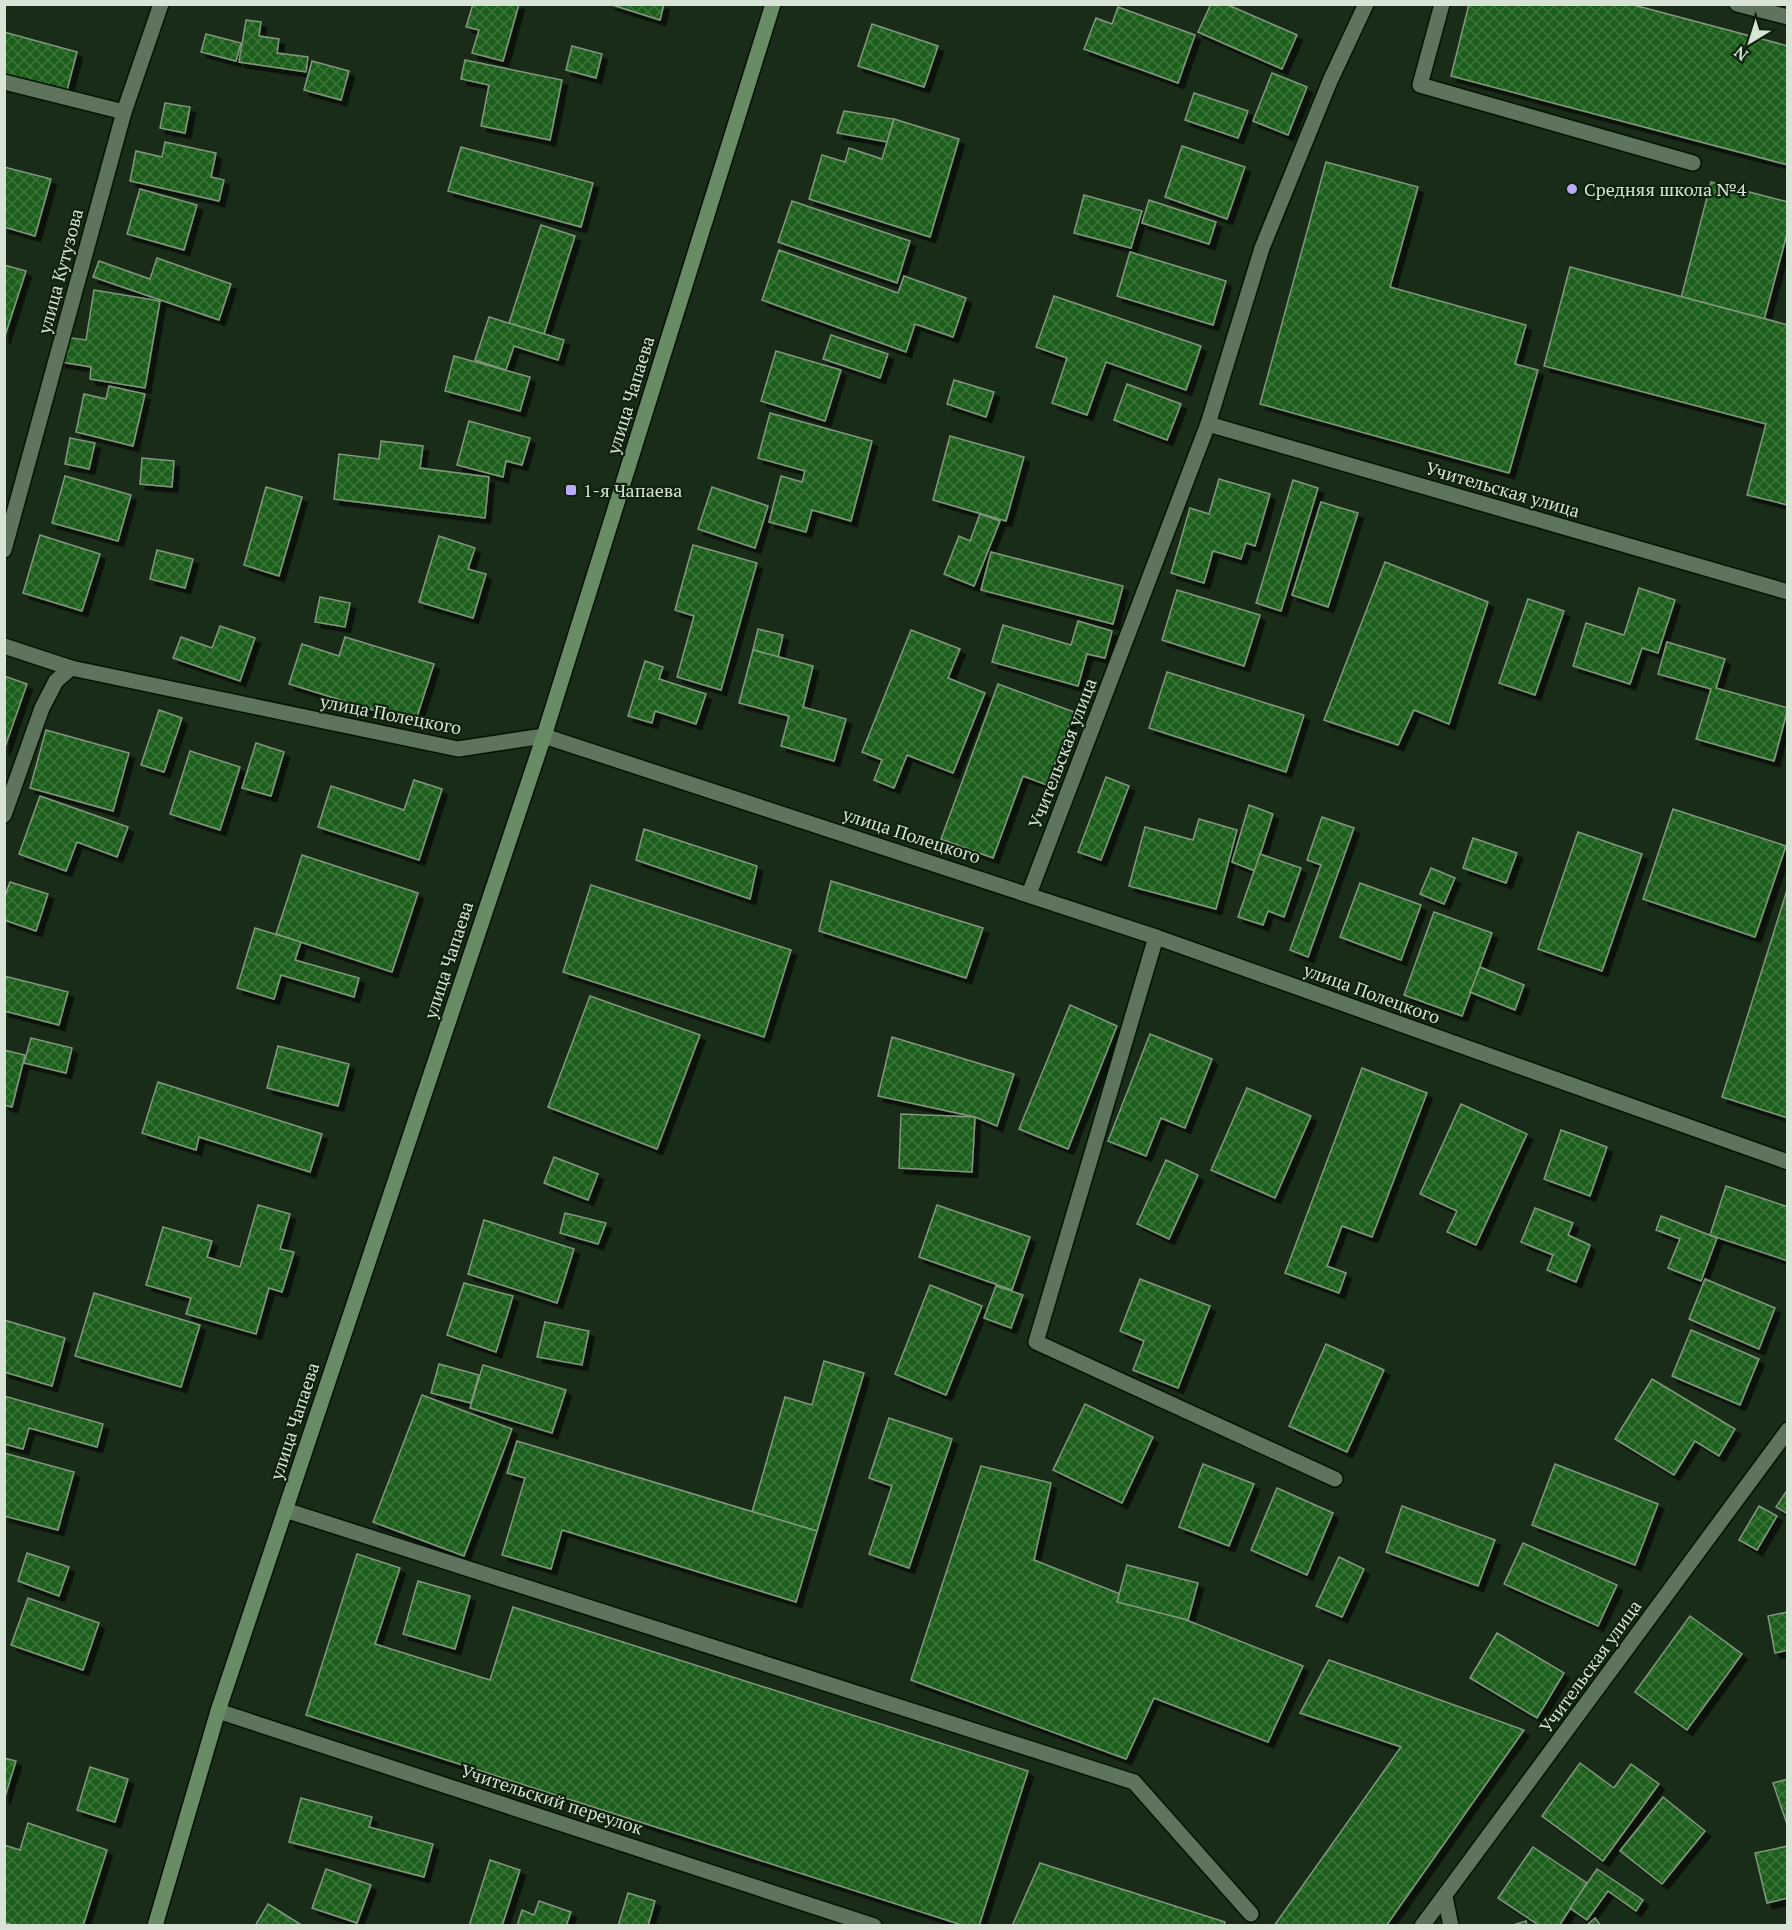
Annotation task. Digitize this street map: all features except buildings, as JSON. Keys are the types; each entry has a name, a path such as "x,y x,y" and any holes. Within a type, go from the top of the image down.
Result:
{"street":[{"name":"улица Кутузова","path":"4,550 124,112 161,4"},
{"name":"улица Чапаева","path":"155,1926 218,1710 544,736 773,4"},
{"name":"Учительская улица","path":"1029,894 1208,424 1262,248 1330,81 1366,4"},
{"path":"1442,4 1420,85 1692,163"},
{"path":"1737,4 1788,17"},
{"path":"4,82 124,112"},
{"name":"Учительская улица","path":"1208,424 1788,592"},
{"name":"улица Полецкого","path":"4,646 71,668 458,749 544,736 1156,937 1788,1162"},
{"path":"4,815 42,708 56,681 71,668"},
{"path":"1156,937 1036,1342 1335,1479"},
{"name":"Учительская улица","path":"1422,1926 1445,1898 1788,1430"},
{"path":"285,1510 1134,1782 1251,1914"},
{"name":"Учительский переулок","path":"218,1710 874,1926"},
{"path":"1445,1898 1451,1926"}],"place":[{"name":"Средняя школа №4","path":"1572,189"},
{"name":"1-я Чапаева","path":"571,490"}]}
